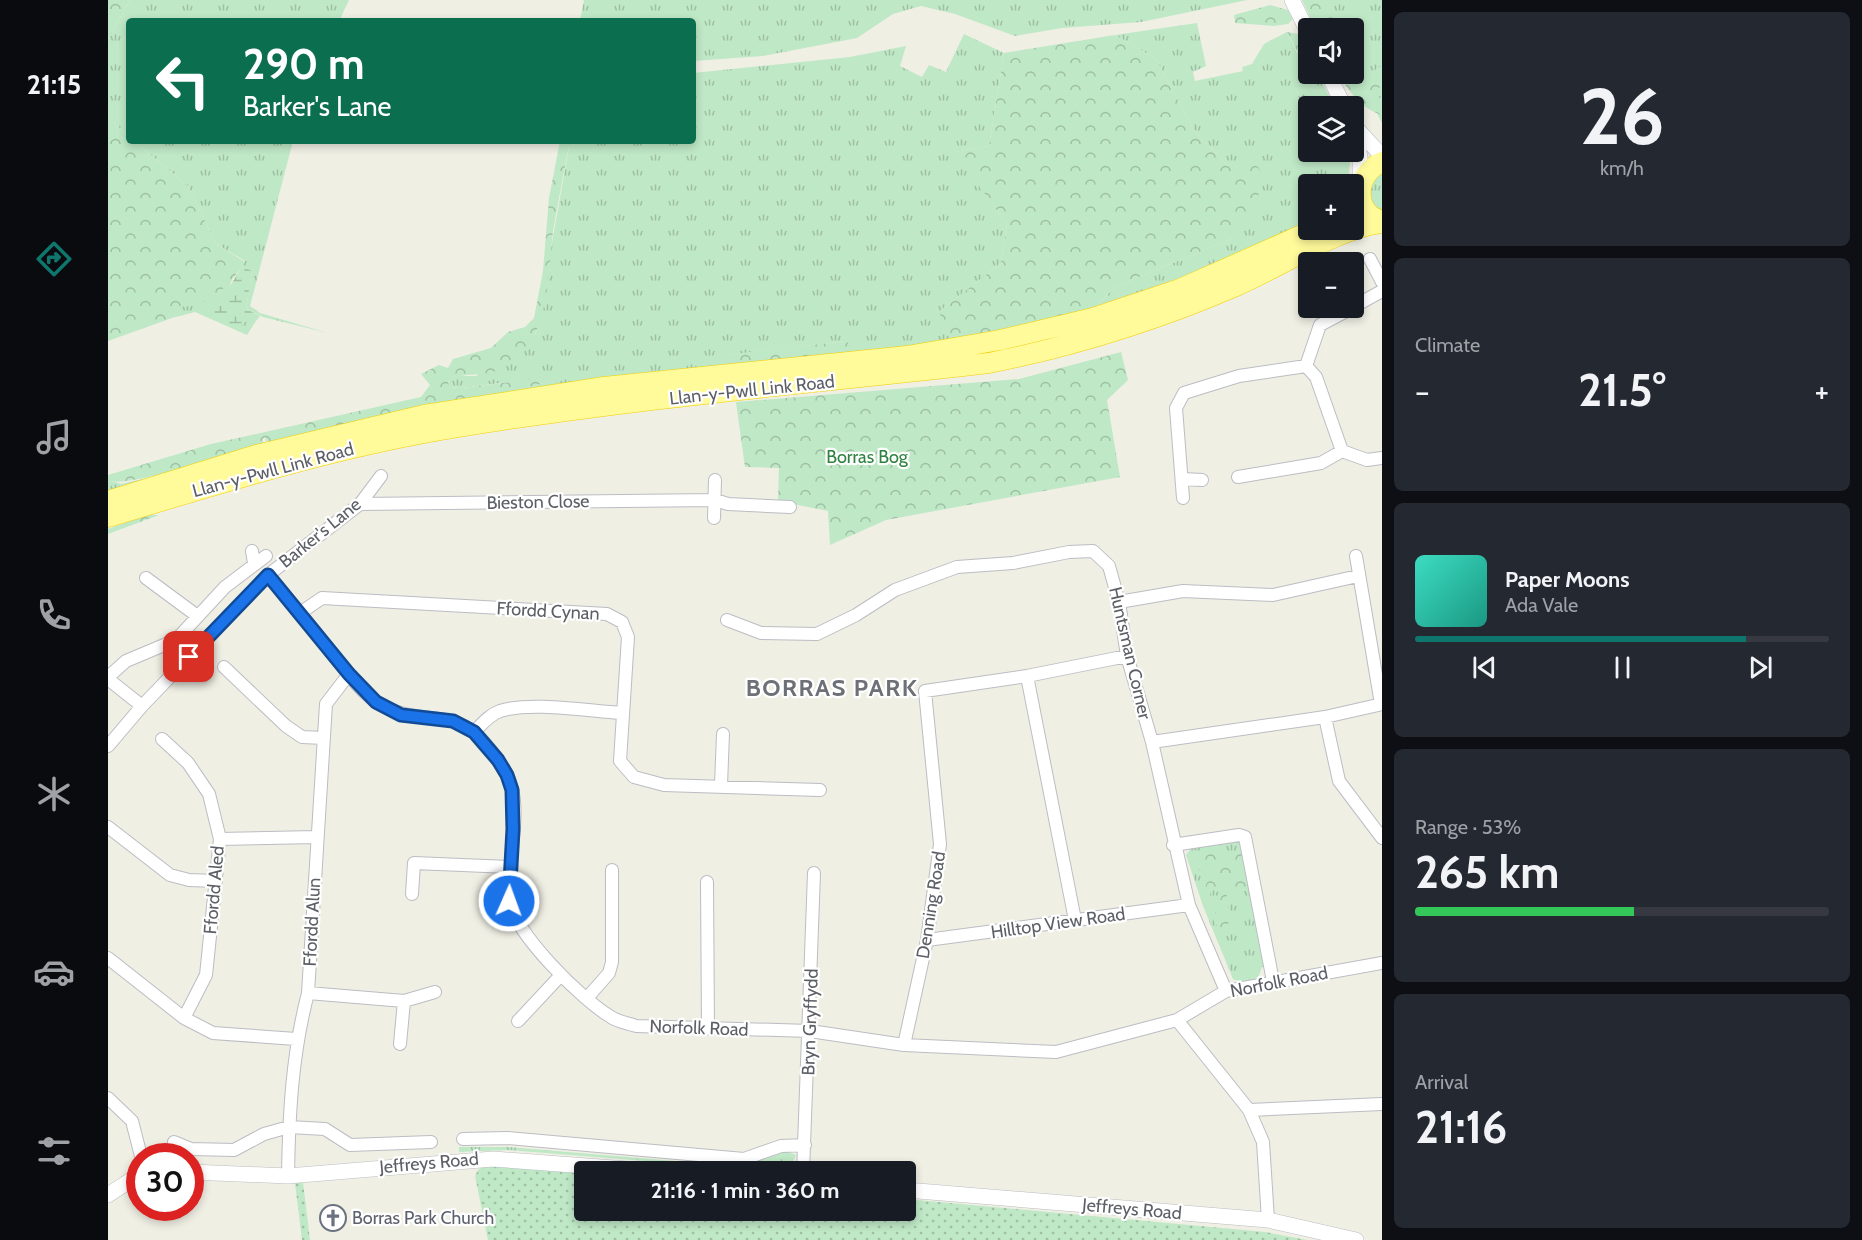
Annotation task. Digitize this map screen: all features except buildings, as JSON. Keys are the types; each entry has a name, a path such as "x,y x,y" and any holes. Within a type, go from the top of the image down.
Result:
{"highway":[{"path":"1364,181 1371,168 1382,162"},
{"path":"1364,208 1370,215 1382,222"},
{"name":"Llan-y-Pwll Link Road","path":"108,517 299,460 440,430 648,401 989,363 1025,356 1179,309 1279,267 1349,232 1382,222"},
{"name":"Llan-y-Pwll Link Road","path":"108,501 256,455 424,415 604,387 772,372 907,356 1000,340 1093,318 1180,289 1298,236"}],"street":[{"path":"1292,0 1301,18"},
{"path":"1364,136 1382,156"},
{"path":"1370,259 1382,282"},
{"path":"1364,301 1382,291"},
{"path":"1306,366 1320,324 1331,318"},
{"path":"1306,366 1316,377 1342,450 1367,460 1382,458"},
{"path":"1183,498 1176,408 1184,393 1239,376 1306,366"},
{"path":"1238,477 1321,463 1342,450"},
{"name":"Barker's Lane","path":"108,746 142,706 268,575 360,504 381,476"},
{"path":"1183,479 1202,480"},
{"path":"714,480 714,518"},
{"name":"Bieston Close","path":"360,504 715,500 728,504 790,507"},
{"name":"Huntsman Corner","path":"727,620 761,633 817,634 856,615 895,590 957,567 1012,563 1069,552 1093,551 1109,566 1119,602 1127,656 1152,742 1173,845 1189,905 1226,991"},
{"path":"142,706 108,678 126,661 176,639 196,615 253,557 266,556"},
{"path":"1152,742 1325,717 1382,704 1356,556"},
{"name":"Norfolk Road","path":"268,575 349,674 376,702 401,715 453,721 474,732 498,760 507,775 512,790 513,829 509,901 522,931 561,975 611,1018 636,1026 810,1031 904,1045 1056,1052 1177,1020 1226,991 1382,963"},
{"path":"1119,602 1183,591 1273,595 1358,576"},
{"path":"154,579 196,615"},
{"name":"Ffordd Cynan","path":"300,613 322,598 608,614 622,622 628,637 621,714 620,761 634,777 664,785 721,785 820,790"},
{"path":"1075,920 1027,676 1127,656"},
{"path":"224,667 286,726 302,737 324,738"},
{"name":"Ffordd Alun","path":"288,1176 289,1127 296,1039 308,993 326,704 349,674"},
{"name":"Denning Road","path":"904,1045 927,940 940,844 925,691 1027,676"},
{"path":"474,732 488,718 500,711 539,707 621,714"},
{"path":"1325,717 1339,781 1382,838"},
{"path":"721,785 723,734"},
{"name":"Ffordd Aled","path":"162,739 188,763 209,794 220,839 206,975 184,1018"},
{"path":"108,827 170,875 189,880 216,881"},
{"path":"1173,845 1239,835 1245,837 1273,981"},
{"path":"220,839 317,837"},
{"path":"412,894 414,857 510,867"},
{"name":"Bryn Gryffydd","path":"804,1161 815,873"},
{"path":"587,998 609,973 612,962 608,878"},
{"path":"707,882 708,1029"},
{"name":"Hilltop View Road","path":"927,940 1189,905"},
{"path":"108,958 184,1018 213,1033 296,1039"},
{"path":"518,1022 561,975"},
{"path":"308,993 404,1001 435,992"},
{"path":"400,1044 404,1001"},
{"path":"1177,1020 1249,1110 1263,1142 1268,1220"},
{"path":"108,1098 132,1121 138,1143"},
{"path":"1249,1110 1382,1104"},
{"name":"Jeffreys Road","path":"174,1142 191,1149 234,1150 264,1134 289,1127 325,1129 350,1145 431,1142"},
{"name":"Jeffreys Road","path":"463,1139 507,1138 744,1159 781,1146 805,1144"},
{"name":"Jeffreys Road","path":"204,1173 288,1176 493,1159 574,1165"},
{"path":"108,1195 126,1183"},
{"name":"Jeffreys Road","path":"916,1191 1268,1220 1356,1240"}],"green space":[{"path":"108,0 130,0 108,39"},
{"path":"130,0 349,0 340,18 126,18 126,133 108,118 108,39"},
{"path":"584,0 1247,0 1141,22 1062,28 1015,36 955,14 921,6 893,14 857,38 763,56 696,61 696,18 581,18"},
{"path":"1302,0 1327,0 1335,18 1310,18"},
{"path":"1318,0 1382,0 1382,123 1362,84 1364,84 1364,18 1328,18"},
{"path":"1270,5 1288,10 1293,19 1288,24 1274,26 1235,23 1234,15"},
{"path":"1197,23 1206,66 1193,72 1195,81 1243,71 1242,67 1252,64 1264,44 1287,32 1298,53 1298,84 1323,84 1329,96 1298,96 1298,162 1350,162 1349,174 1298,174 1298,228 1250,252 1092,310 1115,287 1233,238 1247,159 1229,167 1194,130 1156,59 1115,35"},
{"path":"1287,32 1298,34 1298,53"},
{"path":"964,34 1004,53 989,146 955,152 1007,224 1001,263 940,311 959,343 857,358 846,341 727,355 721,362 719,373 462,401 554,381 449,387 448,379 456,376 476,376 536,333 569,144 696,144 696,73 850,57 906,46 900,66 922,77 929,65 946,72"},
{"path":"1115,35 1156,59 1194,130 1228,166 1247,158 1259,168 1262,183 1257,200 1233,238 1115,287 1092,310 959,343 942,329 940,311 1001,263 1007,224 954,152 989,146 1004,53"},
{"path":"1382,65 1382,86 1374,91 1382,101 1382,115 1364,105 1364,96 1355,96 1345,84 1364,84 1364,78"},
{"path":"108,118 126,133 126,144 138,144 188,186 216,244 245,262 233,279 210,298 191,306 180,307 172,318 108,341"},
{"path":"138,144 292,144 250,306 260,313 328,333 263,317 246,309 252,271 242,266 245,261 216,244 188,186"},
{"path":"559,144 569,144 553,232 544,308 538,327 529,344 517,358 501,369 448,380 449,387 461,388 551,377 554,381 280,442 266,441 265,437 262,440 265,445 183,469 135,480 118,482 108,480 108,475 211,444 421,397 430,385 421,374 439,365 448,368 453,359 491,348 508,332 525,327 534,318 543,271 549,198"},
{"path":"1382,172 1382,213 1370,202 1370,188 1375,178"},
{"path":"242,266 252,271 246,309 260,316 256,321 247,321 238,328 215,317 214,307"},
{"path":"232,279 227,295 219,301 247,321 256,321 247,335 195,312 172,318 180,306 202,302 222,289"},
{"path":"846,341 855,349 857,358 719,373 721,362 726,355"},
{"name":"Borras Bog","path":"1121,352 1128,380 1107,400 1120,477 886,520 830,545 828,511 778,501 779,468 745,467 736,402 1019,379"},
{"path":"151,477 108,492 108,480 121,484"},
{"path":"147,515 159,515 108,534 108,529"},
{"path":"1235,840 1241,845 1265,967 1262,967 1258,978 1240,982 1233,979 1203,906 1186,855 1192,847"},
{"path":"1220,845 1235,856 1238,853 1243,855 1248,883 1241,893 1233,894 1224,885 1219,892 1211,890 1209,899 1202,894 1212,871 1203,874 1194,864 1205,846"},
{"path":"1223,892 1227,892 1226,903 1234,920 1221,928 1215,924 1213,919"},
{"path":"459,1147 507,1147 675,1161 646,1161 508,1150 459,1152"},
{"path":"786,1151 796,1155 793,1161 741,1161"},
{"path":"483,1166 574,1172 574,1221 916,1221 916,1200 1265,1232 1307,1240 488,1240 475,1176"},
{"path":"303,1182 310,1240 302,1240 295,1183"}],"place":[{"name":"Borras Park Church","path":"333,1218"}],"district":[{"name":"BORRAS PARK","path":"832,688"}],"route":[{"path":"189,657 268,575 349,674 376,702 401,715 453,721 474,732 498,760 507,775 512,790 513,829 509,901"}]}
